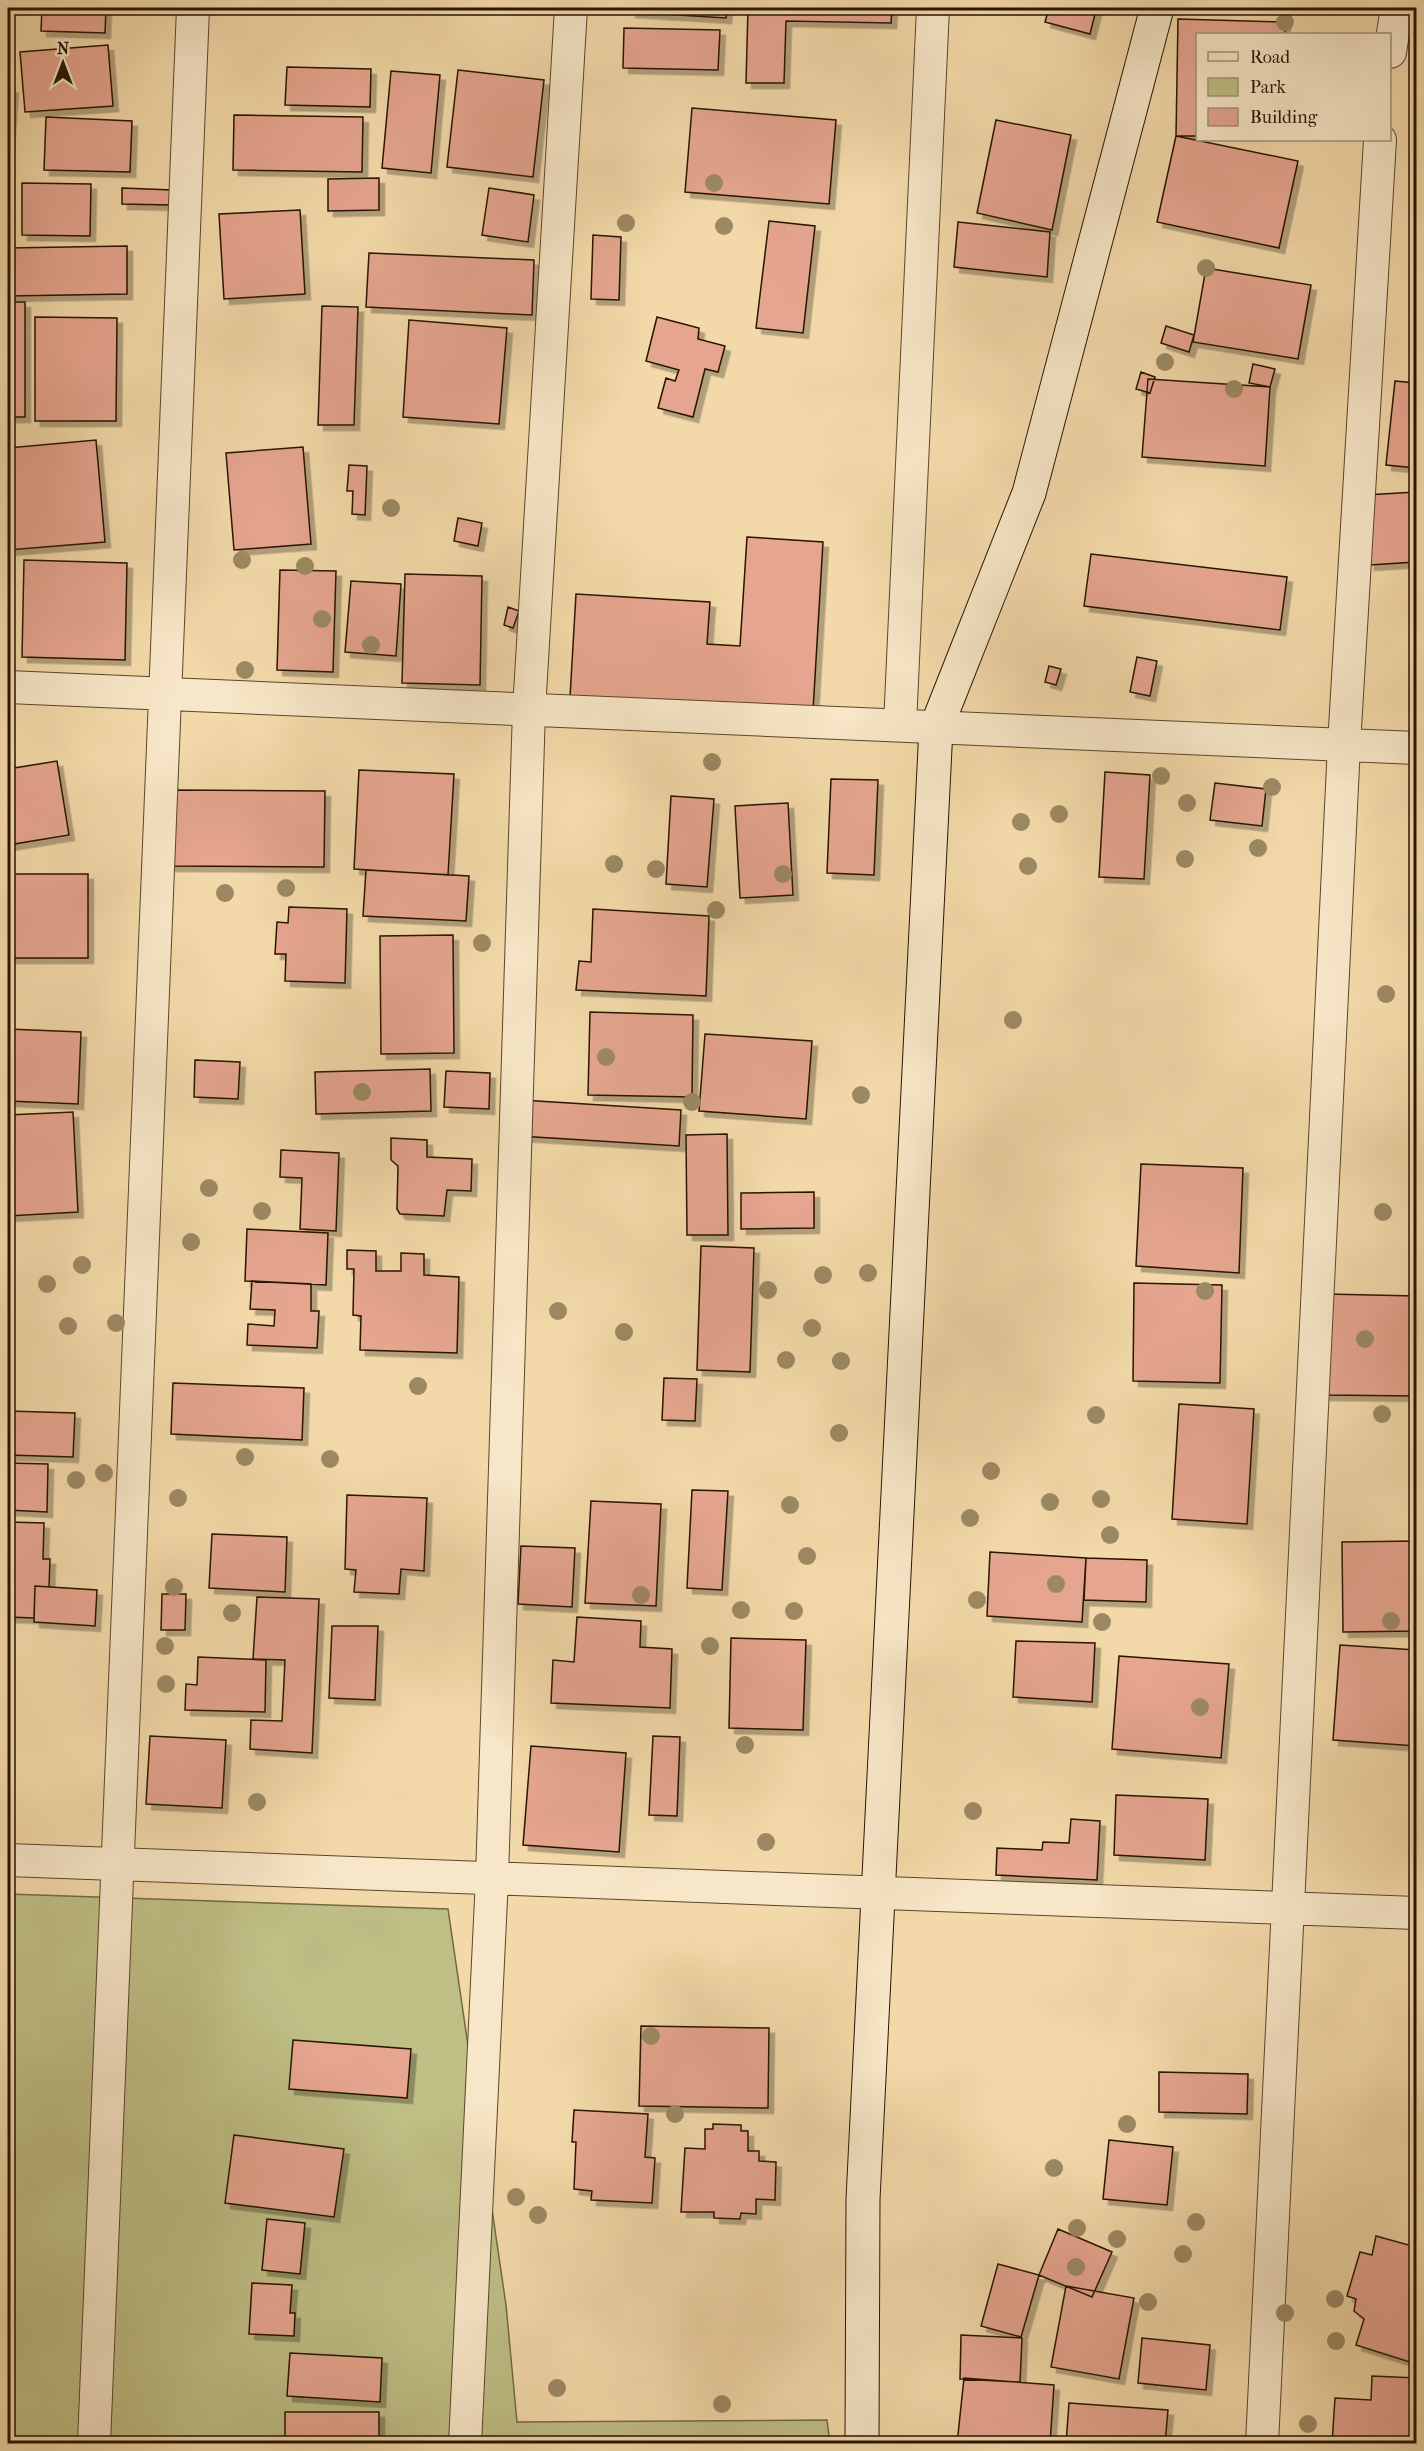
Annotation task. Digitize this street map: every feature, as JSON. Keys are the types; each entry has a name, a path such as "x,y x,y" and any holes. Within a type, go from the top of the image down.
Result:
{"street":[{"path":"94,2444 194,8"},
{"path":"465,2444 492,1878 529,710 571,8"},
{"path":"900,726 933,8"},
{"path":"862,2444 863,2199 876,1893 936,728 1029,493 1157,8"},
{"path":"1391,41 1397,8"},
{"path":"1262,2444 1344,745 1380,141"},
{"path":"8,687 1416,748"},
{"path":"8,1860 1416,1913"}],"green space":[{"path":"8,1894 448,1909 506,2305 517,2422 827,2420 830,2443 8,2444"}],"building":[{"path":"42,8 106,8 105,33 41,31"},
{"path":"630,8 727,8 726,18 630,12"},
{"path":"748,8 892,8 891,23 786,21 784,83 746,83"},
{"path":"1049,8 1096,10 1090,34 1045,22"},
{"path":"1178,19 1285,22 1285,33 1196,33 1196,136 1176,136"},
{"path":"624,28 720,30 718,70 623,68"},
{"path":"108,45 113,106 25,112 20,52"},
{"path":"287,67 371,69 370,107 285,105"},
{"path":"458,70 544,80 533,177 447,167"},
{"path":"391,71 440,75 431,173 382,168"},
{"path":"8,87 13,88 8,154"},
{"path":"692,108 836,120 829,204 685,192"},
{"path":"234,115 363,117 362,172 233,170"},
{"path":"46,117 132,121 130,172 44,170"},
{"path":"996,120 1071,135 1052,230 977,213"},
{"path":"1176,136 1298,161 1279,248 1157,222"},
{"path":"379,178 379,210 328,211 328,179"},
{"path":"22,183 91,184 90,236 22,235"},
{"path":"122,188 172,190 171,205 122,204"},
{"path":"489,188 534,195 528,242 482,235"},
{"path":"300,210 305,294 224,299 219,214"},
{"path":"769,221 815,226 803,333 756,328"},
{"path":"958,222 1050,232 1047,277 954,267"},
{"path":"593,235 621,237 619,300 591,299"},
{"path":"127,246 127,294 8,296 8,248"},
{"path":"369,253 534,260 532,315 366,307"},
{"path":"1206,268 1311,285 1298,359 1193,342"},
{"path":"8,302 25,302 25,417 8,417"},
{"path":"322,306 358,307 354,425 318,425"},
{"path":"35,317 117,318 116,421 35,421"},
{"path":"657,317 699,328 698,339 725,346 718,372 705,369 693,417 658,408 666,378 675,381 679,370 646,361"},
{"path":"409,320 507,328 499,424 403,417"},
{"path":"1166,326 1194,335 1189,352 1161,343"},
{"path":"1253,364 1275,369 1270,387 1249,383"},
{"path":"1141,372 1155,377 1150,393 1136,389"},
{"path":"1148,379 1270,387 1265,466 1142,457"},
{"path":"1395,381 1416,383 1416,468 1386,465"},
{"path":"96,440 105,542 8,550 8,448"},
{"path":"303,447 311,544 234,550 226,453"},
{"path":"349,465 367,466 365,515 352,514 353,491 347,491"},
{"path":"1416,492 1416,562 1369,565 1365,495"},
{"path":"458,518 482,523 478,546 454,541"},
{"path":"747,537 823,542 813,711 570,697 576,594 710,602 707,644 740,646"},
{"path":"1091,554 1287,577 1280,630 1084,606"},
{"path":"24,560 127,563 125,660 22,657"},
{"path":"280,570 336,571 333,672 277,670"},
{"path":"405,574 482,576 480,685 402,683"},
{"path":"351,581 401,584 396,656 345,652"},
{"path":"508,607 519,611 513,628 504,625"},
{"path":"1137,657 1157,661 1150,696 1130,692"},
{"path":"1049,666 1061,669 1056,685 1045,682"},
{"path":"57,761 69,835 8,845 8,769"},
{"path":"359,770 454,774 448,875 354,869"},
{"path":"1105,772 1150,775 1144,879 1099,877"},
{"path":"831,779 878,780 874,875 827,873"},
{"path":"1215,783 1266,789 1262,826 1210,820"},
{"path":"170,790 325,791 324,867 170,866"},
{"path":"671,796 714,799 707,887 666,884"},
{"path":"788,803 793,895 740,898 735,806"},
{"path":"366,870 469,876 466,921 363,916"},
{"path":"8,874 88,874 88,958 8,958"},
{"path":"289,907 347,909 345,983 285,981 286,954 275,954 277,922 288,923"},
{"path":"593,909 709,916 706,996 576,990 579,961 591,962"},
{"path":"453,935 454,1053 381,1054 380,936"},
{"path":"590,1012 693,1015 692,1097 588,1095"},
{"path":"8,1029 81,1032 78,1104 8,1101"},
{"path":"705,1034 812,1041 806,1119 699,1111"},
{"path":"195,1060 240,1062 238,1099 194,1097"},
{"path":"430,1069 431,1111 316,1114 315,1072"},
{"path":"446,1071 490,1073 489,1109 444,1107"},
{"path":"521,1100 681,1110 679,1146 519,1136"},
{"path":"73,1112 78,1212 8,1216 8,1115"},
{"path":"727,1134 728,1235 687,1235 686,1135"},
{"path":"391,1138 427,1140 427,1157 472,1159 471,1191 447,1190 444,1216 400,1214 397,1209 398,1166 391,1160"},
{"path":"281,1150 339,1153 336,1231 300,1229 302,1178 280,1177"},
{"path":"1141,1164 1243,1168 1239,1273 1136,1266"},
{"path":"814,1192 814,1228 741,1229 741,1193"},
{"path":"247,1229 328,1233 326,1285 245,1281"},
{"path":"701,1246 754,1248 750,1372 697,1370"},
{"path":"347,1250 376,1251 376,1271 401,1271 401,1253 424,1254 424,1275 459,1277 457,1353 360,1350 361,1316 353,1315 354,1269 347,1269"},
{"path":"252,1281 311,1284 311,1311 319,1311 317,1348 247,1345 248,1324 274,1326 275,1310 250,1309"},
{"path":"1134,1283 1222,1285 1220,1383 1133,1381"},
{"path":"1326,1294 1416,1296 1416,1396 1324,1395"},
{"path":"664,1378 697,1379 695,1421 662,1420"},
{"path":"173,1383 304,1388 302,1440 171,1434"},
{"path":"1179,1404 1254,1409 1247,1524 1172,1519"},
{"path":"8,1411 75,1413 73,1457 8,1455"},
{"path":"8,1463 48,1464 47,1512 8,1510"},
{"path":"692,1490 728,1491 722,1590 687,1588"},
{"path":"347,1495 427,1498 424,1571 401,1569 399,1594 354,1592 356,1570 345,1569"},
{"path":"591,1501 661,1504 656,1606 585,1603"},
{"path":"8,1522 44,1523 43,1559 50,1559 49,1587 35,1586 34,1618 8,1617"},
{"path":"212,1534 287,1537 285,1592 209,1588"},
{"path":"1416,1541 1416,1631 1343,1632 1342,1542"},
{"path":"521,1546 575,1548 572,1607 518,1604"},
{"path":"990,1552 1086,1558 1082,1622 987,1616"},
{"path":"1086,1558 1147,1560 1146,1602 1084,1600"},
{"path":"35,1586 97,1590 95,1626 34,1622"},
{"path":"162,1594 186,1594 185,1630 161,1630"},
{"path":"257,1597 319,1599 312,1753 250,1749 251,1720 282,1721 285,1660 253,1659"},
{"path":"577,1617 641,1621 640,1647 672,1649 670,1708 551,1703 553,1660 574,1662"},
{"path":"332,1626 378,1626 375,1700 329,1698"},
{"path":"731,1638 806,1640 803,1730 729,1728"},
{"path":"1016,1641 1095,1643 1092,1702 1013,1697"},
{"path":"1340,1645 1416,1650 1416,1746 1333,1740"},
{"path":"1119,1656 1229,1664 1221,1758 1112,1749"},
{"path":"198,1657 266,1660 265,1712 185,1710 186,1684 197,1685"},
{"path":"150,1736 226,1740 222,1808 146,1804"},
{"path":"653,1736 680,1737 677,1816 649,1815"},
{"path":"531,1746 626,1753 619,1852 523,1845"},
{"path":"1116,1795 1208,1799 1205,1860 1114,1855"},
{"path":"1071,1819 1100,1821 1097,1880 996,1875 997,1848 1042,1850 1043,1842 1069,1843"},
{"path":"641,2026 769,2028 768,2108 639,2106"},
{"path":"293,2040 411,2049 407,2098 289,2089"},
{"path":"1159,2072 1248,2074 1247,2114 1159,2112"},
{"path":"574,2110 648,2114 645,2157 655,2158 652,2203 591,2200 592,2191 574,2189 576,2142 572,2142"},
{"path":"713,2124 741,2125 741,2131 748,2131 748,2151 759,2151 759,2161 776,2162 775,2200 756,2199 756,2214 741,2213 740,2219 714,2218 714,2212 681,2212 685,2148 705,2149 705,2129 713,2129"},
{"path":"234,2135 344,2149 334,2217 225,2203"},
{"path":"1109,2140 1173,2147 1167,2205 1103,2199"},
{"path":"267,2219 305,2223 300,2274 262,2270"},
{"path":"1058,2229 1112,2252 1092,2297 1039,2275"},
{"path":"1376,2236 1416,2247 1416,2364 1356,2345 1364,2319 1354,2311 1356,2299 1347,2296 1360,2252 1372,2255"},
{"path":"998,2264 1039,2275 1021,2337 981,2326"},
{"path":"252,2283 292,2285 290,2313 295,2313 294,2336 249,2334"},
{"path":"1066,2286 1134,2298 1119,2379 1051,2367"},
{"path":"961,2335 1022,2338 1020,2382 960,2379"},
{"path":"1142,2338 1210,2345 1206,2390 1138,2383"},
{"path":"290,2353 382,2358 380,2402 287,2396"},
{"path":"1372,2376 1416,2378 1416,2444 1332,2444 1335,2398 1371,2400"},
{"path":"964,2378 1054,2385 1050,2444 957,2444"},
{"path":"1069,2403 1168,2410 1165,2444 1066,2444"},
{"path":"285,2412 379,2412 379,2444 285,2444"}]}
